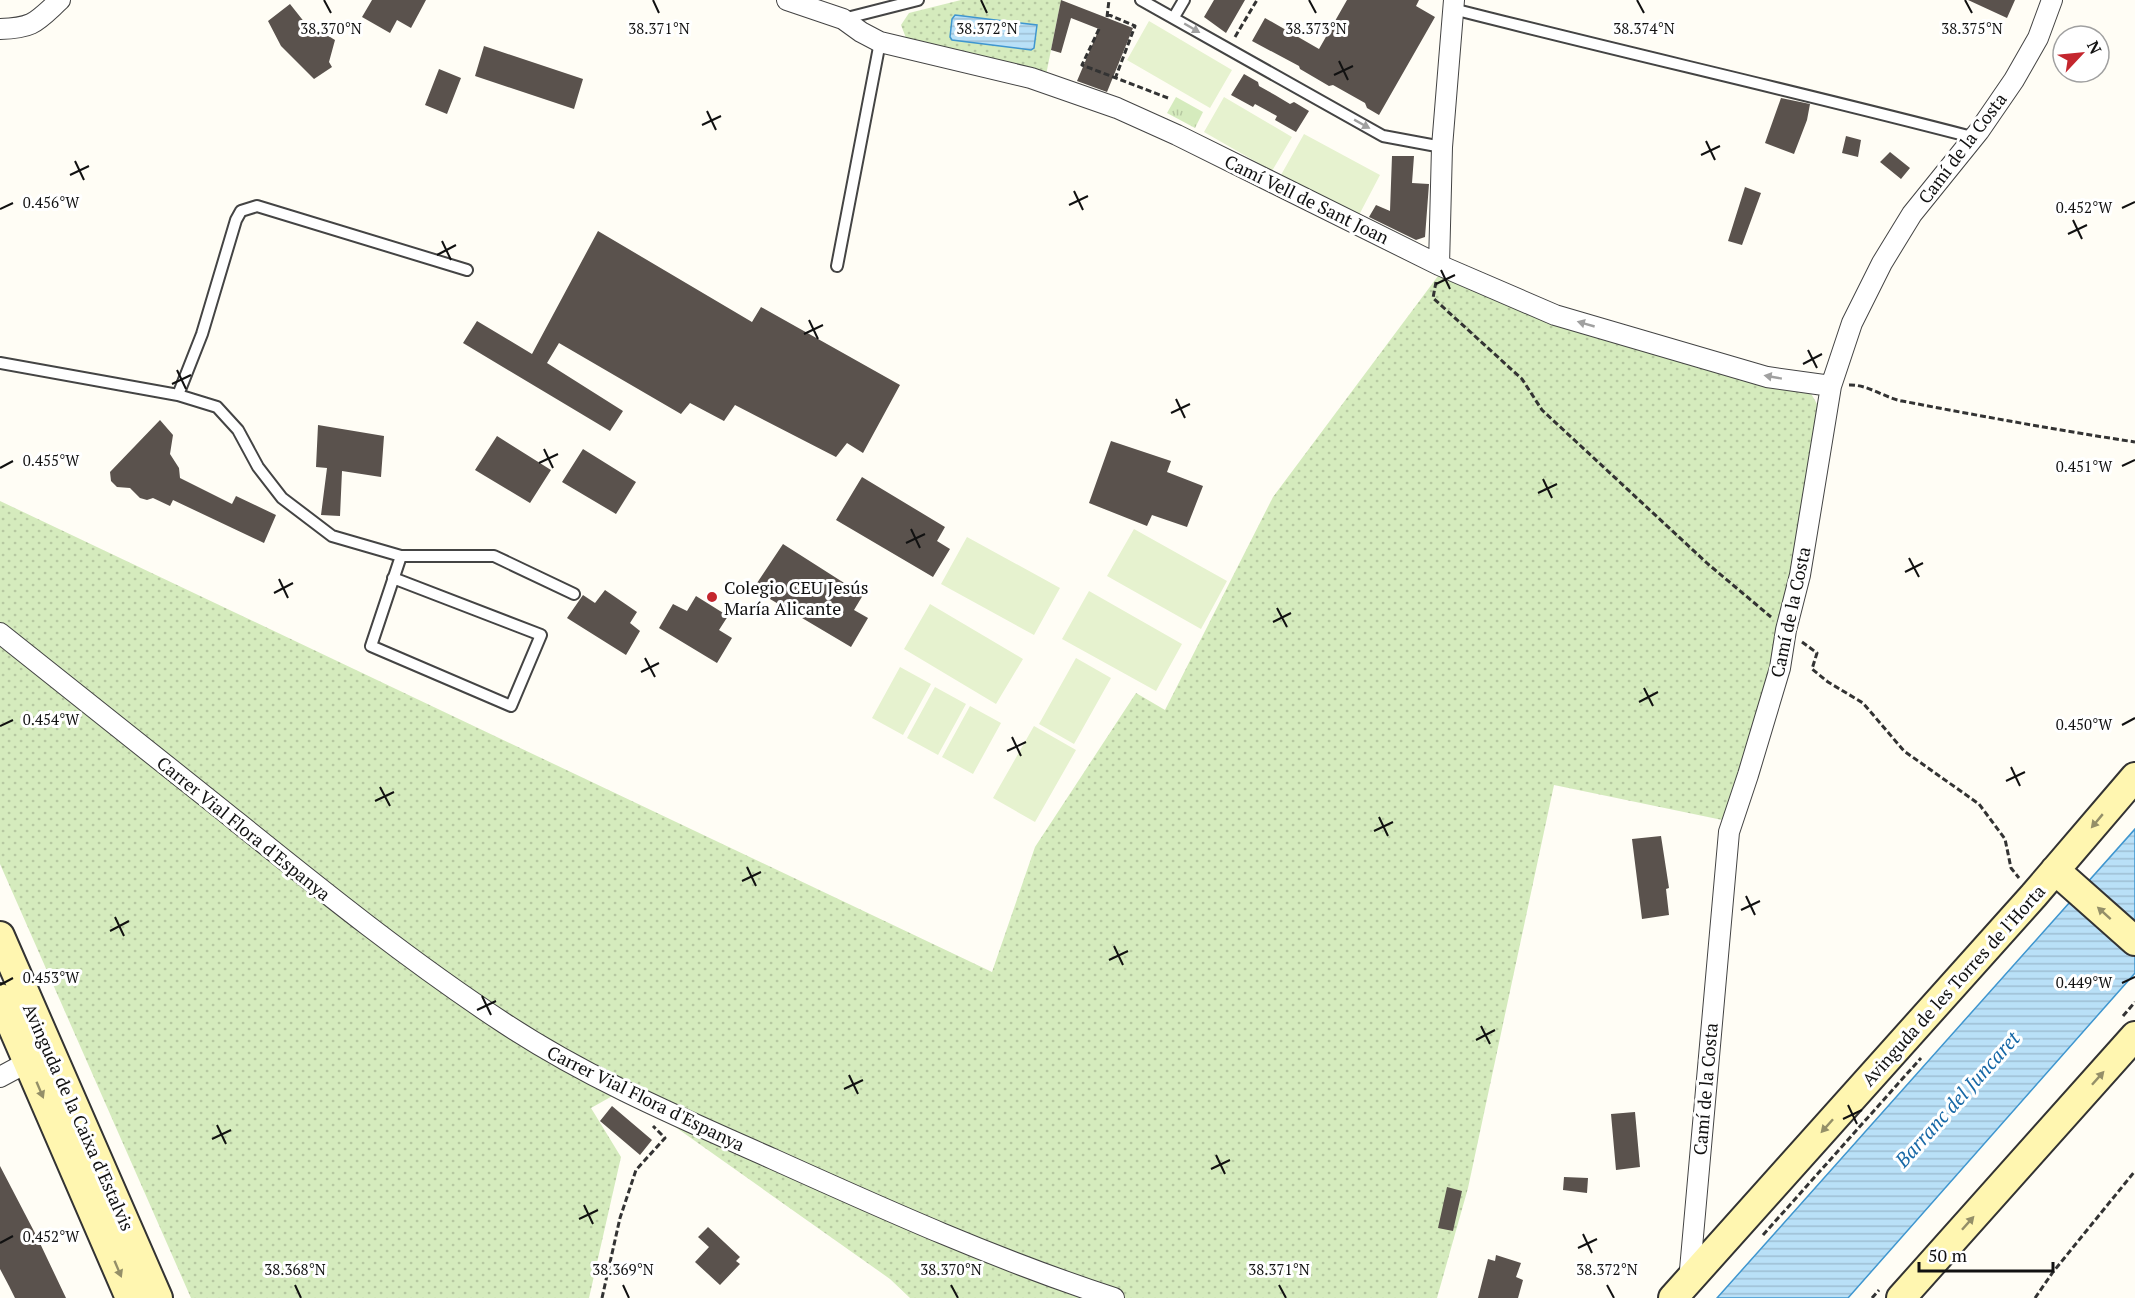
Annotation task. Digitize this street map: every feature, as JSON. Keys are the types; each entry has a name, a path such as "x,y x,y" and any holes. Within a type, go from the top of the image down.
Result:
{"main road":[{"name":"Avinguda de les Torres de l'Horta","path":"1681,1289 2034,895 2064,878 2135,777"},
{"path":"2064,878 2135,941"},
{"name":"Avinguda de la Caixa d'Estalvis","path":"0,936 158,1298"},
{"name":"Avinguda de la Caixa d'Estalvis","path":"0,998 130,1298"},
{"path":"1901,1298 2135,1036"}],"street":[{"path":"0,29 23,28 38,20 60,0"},
{"name":"Camí Vell de Sant Joan","path":"787,0 843,19 880,42 1030,78 1117,108 1177,135 1439,265 1555,315 1767,377 1831,386"},
{"name":"Camí de la Costa","path":"1681,1289 1729,832 1780,668 1786,630 1800,575 1831,386 1852,323 1882,263 1912,214 1984,124 2014,80 2038,38 2052,0"},
{"path":"1439,265 1442,147 1453,4"},
{"name":"Carrer Vial Flora d'Espanya","path":"0,633 345,909 484,1010 556,1056 637,1097 934,1231 1059,1280 1114,1298"},
{"path":"0,1077 28,1062"}],"lane":[{"path":"1141,0 1383,136 1442,147"},
{"path":"1174,17 1184,0"},
{"path":"843,19 912,1"},
{"path":"1453,4 1570,39 1824,99 1972,137"},
{"path":"837,266 880,42"},
{"path":"178,395 202,334 236,220 241,211 257,206 467,270"},
{"path":"0,363 178,395 217,407 238,430 258,466 282,498 332,536 400,556 494,556 574,594"},
{"path":"393,578 541,634 511,706 371,646 400,556"}],"path":[{"path":"1109,0 1107,16 1135,26 1115,79"},
{"path":"1228,49 1257,0"},
{"path":"1099,29 1082,65 1168,98"},
{"path":"1439,265 1433,298 1522,379 1542,410 1708,564 1817,653 1812,669 1828,682 1863,703 1904,751 1979,804 2005,839 2011,868 2034,895"},
{"path":"1831,386 1856,385 1889,399 2025,425 2135,442"},
{"path":"602,1298 620,1218 636,1170 665,1138 646,1119"},
{"path":"2035,1298 2053,1272 2135,1171"}],"green space":[{"path":"961,0 1061,0 1046,75 906,38 901,25 909,13"},
{"path":"1149,21 1232,70 1210,108 1127,60"},
{"path":"1176,97 1203,112 1195,128 1167,113"},
{"path":"1224,97 1292,137 1272,171 1204,132"},
{"path":"1304,134 1380,175 1359,215 1281,175"},
{"path":"1441,272 1809,390 1821,411 1786,630 1732,822 1554,785 1468,1188 1437,1298 910,1298 890,1279 623,1090 591,1108 621,1157 589,1298 191,1298 0,864 0,501 992,972 1035,847 1136,693 1165,710 1273,497"},
{"path":"1134,529 1227,581 1201,629 1107,576"},
{"path":"967,537 1060,588 1034,635 941,584"},
{"path":"1089,591 1182,644 1156,691 1062,639"},
{"path":"930,604 1023,659 996,704 904,649"},
{"path":"1076,658 1111,678 1074,744 1039,724"},
{"path":"900,667 931,684 903,735 872,718"},
{"path":"935,687 966,704 938,755 907,738"},
{"path":"970,706 1001,723 973,774 942,757"},
{"path":"1034,726 1076,750 1035,822 993,798"}],"water":[{"path":"955,15 1037,25 1034,48 1031,50 952,40 950,37 952,19"},
{"name":"Barranc del Juncaret","path":"2135,829 2135,973 1848,1298 1717,1298"}],"building":[{"path":"372,0 426,0 411,28 397,20 390,33 362,17"},
{"path":"1061,0 1133,28 1107,92 1077,81 1099,29 1071,18 1061,53 1051,50"},
{"path":"1214,0 1245,0 1226,33 1204,17"},
{"path":"1347,0 1419,0 1416,6 1435,17 1379,115 1367,108 1365,103 1333,85 1329,86 1300,69 1299,66 1252,41 1265,18 1319,49"},
{"path":"1968,0 2015,0 2007,18"},
{"path":"290,4 313,33 317,29 335,40 329,62 332,67 314,79 281,46 268,21"},
{"path":"484,46 583,79 574,109 475,76"},
{"path":"439,69 461,78 447,114 425,105"},
{"path":"1244,74 1258,82 1259,86 1290,104 1294,102 1309,111 1296,132 1275,120 1277,116 1231,95"},
{"path":"1781,98 1810,104 1807,120 1794,154 1765,143"},
{"path":"1846,136 1861,140 1858,157 1842,153"},
{"path":"1890,152 1910,168 1901,179 1880,162"},
{"path":"1392,156 1414,156 1412,183 1429,184 1425,237 1416,240 1369,217 1376,205 1390,211"},
{"path":"1745,187 1761,193 1742,245 1728,241"},
{"path":"598,231 752,322 761,307 900,385 863,453 847,443 836,457 735,405 724,421 690,403 681,414 559,343 547,363 623,411 610,431 463,343 477,321 532,354"},
{"path":"160,420 173,435 170,454 179,468 180,478 232,504 236,496 276,515 264,543 173,500 170,506 153,498 147,500 140,498 130,488 117,487 111,481 110,472"},
{"path":"318,425 384,436 381,477 342,471 340,516 321,515 327,468 316,467"},
{"path":"497,436 551,470 530,503 475,470"},
{"path":"1111,441 1171,461 1167,472 1203,486 1187,527 1152,515 1147,526 1089,503"},
{"path":"583,449 636,482 616,514 562,482"},
{"path":"862,477 945,527 937,541 950,549 933,577 836,520"},
{"path":"783,544 863,595 854,610 868,618 851,647 753,589"},
{"path":"605,590 637,612 630,623 640,631 626,655 567,618 583,595 595,603"},
{"path":"696,596 728,616 719,630 732,638 717,663 659,628 673,604 687,611"},
{"path":"1661,836 1669,888 1666,889 1669,915 1642,919 1632,839"},
{"path":"612,1106 652,1140 640,1155 600,1121"},
{"path":"1635,1112 1640,1167 1616,1170 1611,1114"},
{"path":"0,1166 66,1298 15,1298 0,1269"},
{"path":"1564,1177 1588,1178 1587,1193 1563,1190"},
{"path":"1447,1187 1462,1191 1453,1231 1438,1228"},
{"path":"708,1227 740,1257 736,1261 740,1264 720,1285 695,1262 709,1247 698,1237"},
{"path":"1496,1255 1521,1263 1516,1277 1523,1280 1518,1298 1478,1298 1488,1259 1495,1261"}],"place":[{"name":"Colegio CEU Jesús María Alicante","path":"712,597"}]}
